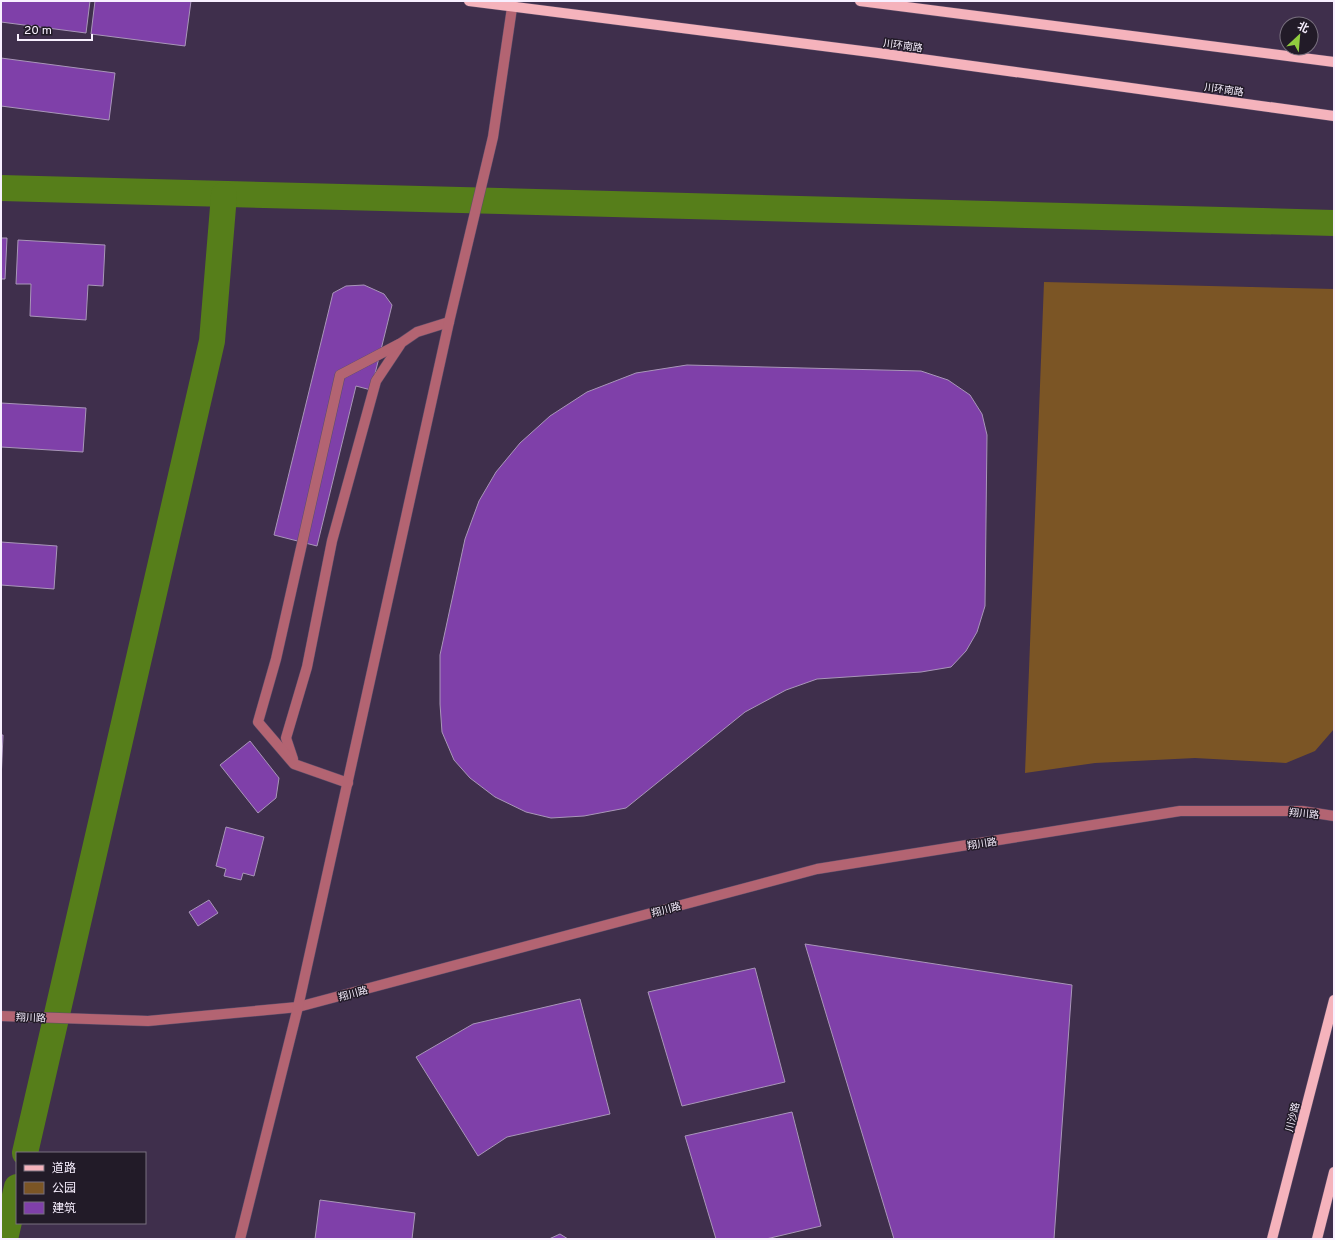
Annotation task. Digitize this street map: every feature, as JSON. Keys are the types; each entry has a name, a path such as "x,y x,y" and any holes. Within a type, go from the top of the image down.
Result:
{"main road":[{"name":"川环南路","path":"469,1 512,4 1334,116"},
{"path":"860,1 1334,62"},
{"name":"川沙路","path":"1272,1239 1334,1000"},
{"path":"1317,1239 1334,1172"}],"street":[{"path":"240,1239 298,1007 449,322 493,137 512,4"},
{"path":"348,783 294,764 258,722 276,659 340,375 401,344 417,332 449,322"},
{"path":"294,764 286,738 307,667 332,541 376,380 401,344"},
{"name":"翔川路","path":"1,1016 148,1021 298,1007 817,869 1180,811 1302,811 1334,816"}],"green space":[{"path":"1044,282 1334,289 1334,729 1315,751 1286,763 1195,758 1095,763 1025,773"}],"building":[{"path":"1,1 90,1 86,33 1,22"},
{"path":"95,1 191,1 185,46 91,34"},
{"path":"1,58 115,73 109,120 1,106"},
{"path":"1,238 7,238 5,279 1,279"},
{"path":"18,240 105,245 103,286 88,285 86,320 30,316 31,284 16,284"},
{"path":"364,285 384,294 392,305 371,390 356,386 317,546 274,535 333,293 346,286"},
{"path":"687,365 921,371 948,380 970,395 982,414 987,435 985,606 977,632 966,651 951,667 921,672 817,679 786,690 745,712 626,808 584,816 551,818 526,812 495,797 470,778 454,760 442,732 440,704 440,655 465,539 479,501 496,472 520,443 550,416 587,392 636,373"},
{"path":"1,403 86,408 83,452 1,447"},
{"path":"1,542 57,546 54,589 1,585"},
{"path":"1,735 3,735 1,781"},
{"path":"250,741 279,778 276,798 258,813 220,765"},
{"path":"226,827 264,837 254,876 243,873 241,880 224,876 226,869 216,866"},
{"path":"209,900 218,913 198,926 189,912"},
{"path":"805,944 1072,985 1054,1239 894,1239"},
{"path":"755,968 785,1082 682,1106 648,992"},
{"path":"580,999 610,1114 507,1137 478,1156 416,1057 473,1024"},
{"path":"792,1112 821,1226 766,1239 716,1239 685,1136"},
{"path":"320,1200 415,1213 412,1239 315,1239"},
{"path":"560,1234 568,1239 549,1239"}],"waterway":[{"path":"1,188 1334,223"},
{"path":"25,1152 212,341 224,195"},
{"path":"5,1239 16,1191"}]}
